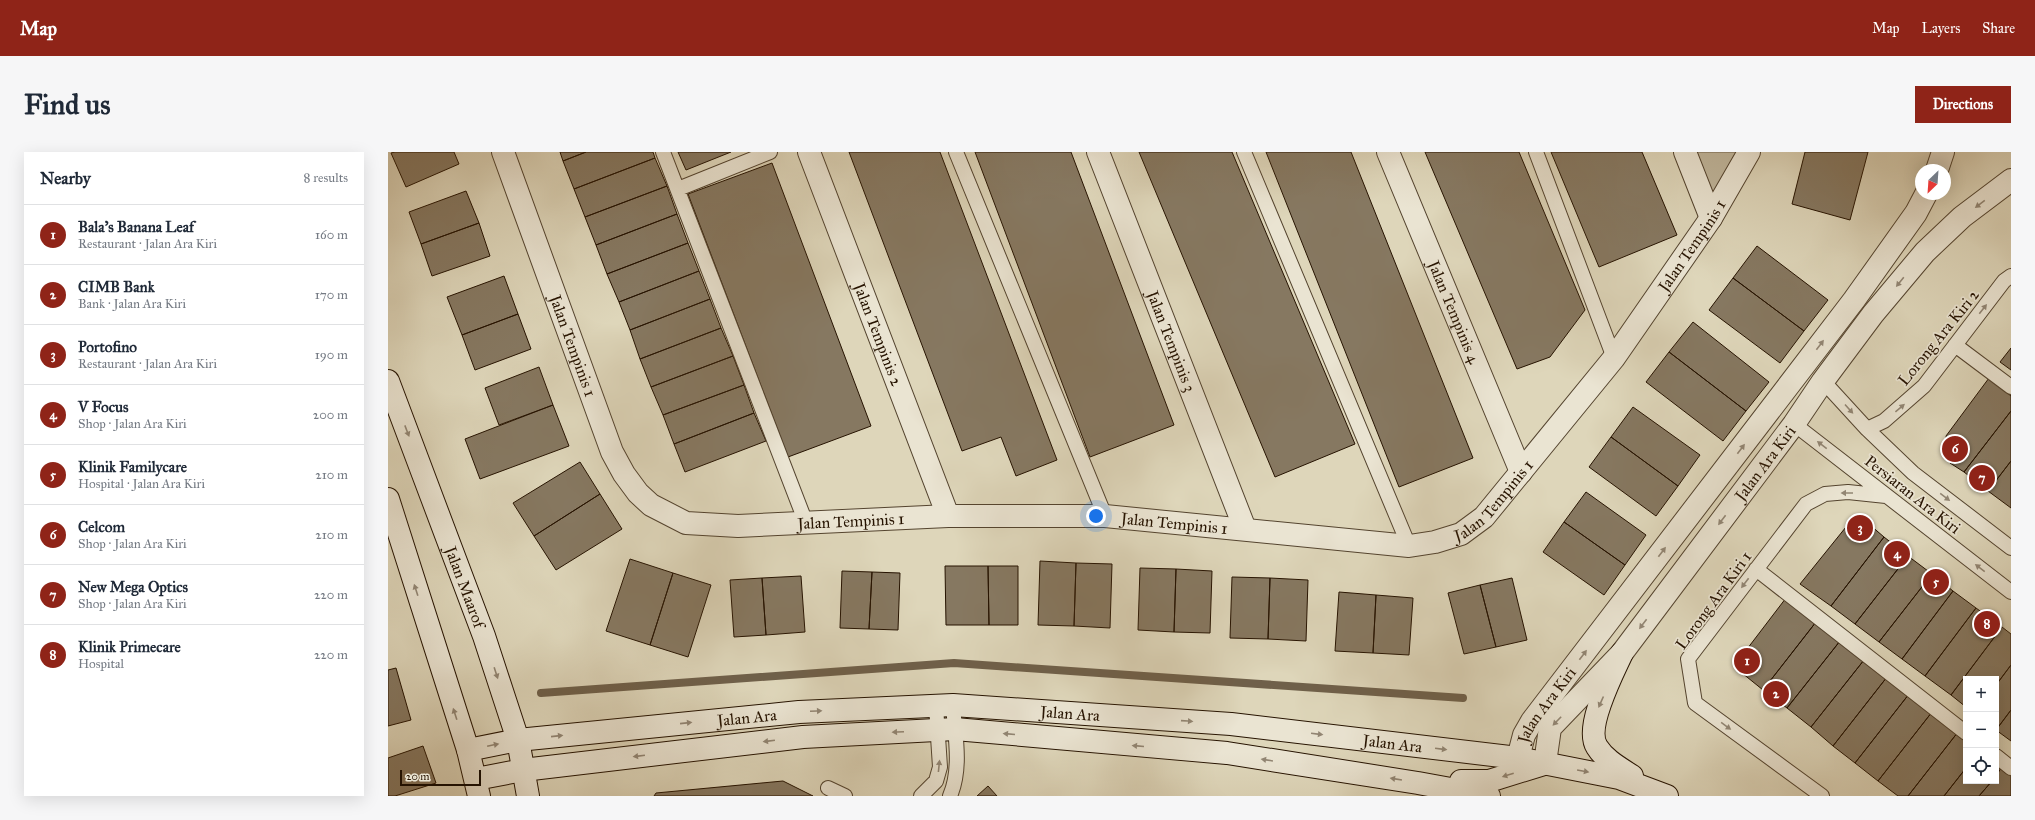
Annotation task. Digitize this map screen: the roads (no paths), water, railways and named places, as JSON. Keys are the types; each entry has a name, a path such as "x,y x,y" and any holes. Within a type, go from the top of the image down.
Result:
{"street":[{"name":"Jalan Tempinis 1","path":"503,152 612,452 624,474 638,493 651,505 686,523 738,526 948,516 1105,516 1409,546 1435,542 1461,534 1484,517 1614,358 1711,218 1749,152"},
{"name":"Jalan Tempinis 2","path":"809,152 948,516"},
{"name":"Jalan Tempinis 3","path":"1098,152 1245,529"},
{"name":"Jalan Tempinis 4","path":"1388,152 1521,472"},
{"path":"1685,152 1711,218"},
{"path":"1939,164 1943,152"},
{"name":"Jalan Ara Kiri","path":"1545,763 1550,728 1622,653 1794,424 1823,381 1873,314 1925,252 1962,217 2011,180"},
{"name":"Jalan Ara Kiri","path":"1518,758 1524,735 1532,721 1854,300 1916,213 1923,200"},
{"name":"Jalan Maarof","path":"388,382 484,636 518,740 528,796"},
{"path":"388,499 468,750 477,787"},
{"path":"1622,653 1596,713 1594,731 1596,746 1610,761 1661,794"},
{"name":"Jalan Ara","path":"468,750 518,740 799,712 944,705 1231,724 1518,758 1619,778 1661,794"},
{"name":"Jalan Ara","path":"477,787 523,770 803,736 946,730 1227,753 1418,783 1490,796"},
{"path":"1418,783 1489,781 1545,763"}],"lane":[{"path":"663,152 806,523"},
{"path":"678,189 770,152"},
{"path":"956,152 1105,516"},
{"path":"1244,152 1409,546"},
{"path":"1536,152 1614,358"},
{"name":"Lorong Ara Kiri 2","path":"1867,429 1884,421 1924,386 2004,281 2011,276"},
{"path":"1955,345 2011,387"},
{"name":"Persiaran Ara Kiri","path":"1823,381 1867,429 1913,473 2011,548"},
{"name":"Persiaran Ara Kiri","path":"1794,424 2011,592"},
{"name":"Lorong Ara Kiri 1","path":"1822,796 1695,703 1688,659 1806,504 1825,494 1848,492 1886,496"},
{"path":"1756,569 1963,731"},
{"path":"944,705 946,730 957,768 954,785 950,796"},
{"path":"921,796 936,781 940,767 946,730"},
{"path":"1999,758 2011,768"},
{"path":"828,788 845,796"}],"waterway":[{"path":"541,693 954,663 1463,698"}],"place":[{"name":"Celcom","path":"1955,449"},
{"name":"New Mega Optics","path":"1982,478"},
{"name":"Portofino","path":"1860,528"},
{"name":"V Focus","path":"1897,554"},
{"name":"Klinik Familycare","path":"1936,582"},
{"name":"Klinik Primecare","path":"1987,624"},
{"name":"Bala's Banana Leaf","path":"1747,661"},
{"name":"CIMB Bank","path":"1776,694"}]}
